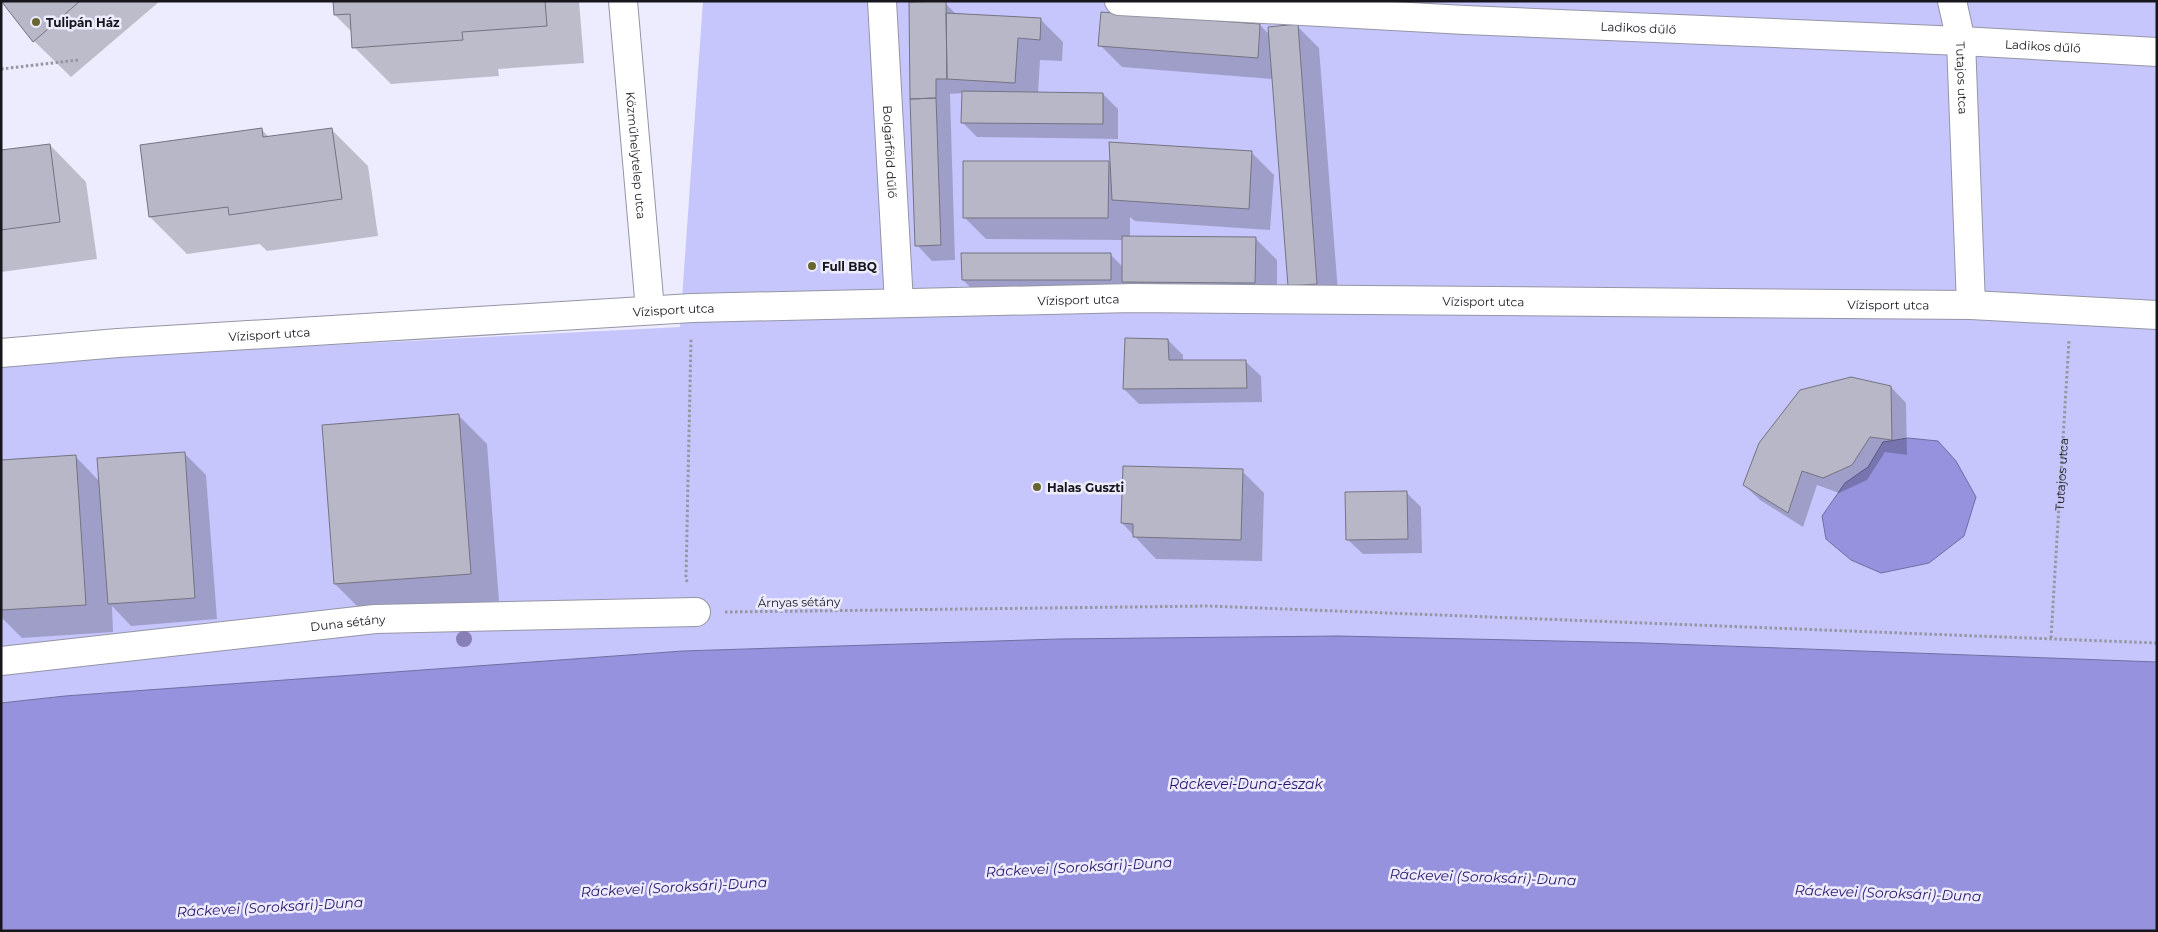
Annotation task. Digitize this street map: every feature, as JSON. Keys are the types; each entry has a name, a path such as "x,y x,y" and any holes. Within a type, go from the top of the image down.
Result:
{"street":[{"name":"Közműhelytelep utca","path":"623,1 650,310"},
{"name":"Bolgárföld dűlő","path":"882,1 899,303"},
{"name":"Ladikos dűlő","path":"1119,1 1465,20 1960,41 2157,52"},
{"name":"Tutajos utca","path":"1952,1 1960,41 1971,306"},
{"name":"Vízisport utca","path":"1,353 118,343 650,310 1133,298 1971,306 2157,315"},
{"name":"Duna sétány","path":"1,661 375,619 696,612"}],"path":[{"path":"1,69 78,60"},
{"path":"692,308 686,577 696,612"},
{"name":"Tutajos utca","path":"2051,638 2071,311"},
{"name":"Árnyas sétány","path":"696,612 1208,606 2157,643"}],"shaded area":[{"path":"703,1 2157,1 2157,662 1645,643 1059,639 683,651 65,696 1,703 1,362 680,327"}],"water":[{"path":"1908,438 1938,441 1956,461 1976,497 1964,536 1929,563 1881,573 1851,560 1826,539 1822,516 1845,483 1868,467 1883,442"},
{"name":"Ráckevei-Duna-észak","path":"1339,636 1645,643 2157,662 2157,931 1,931 1,703 65,696 683,651 1059,639"}],"building":[{"name":"Tulipán Ház","path":"1,1 80,1 33,42"},
{"path":"333,1 545,1 547,26 462,32 463,40 352,48 350,14 334,15"},
{"path":"946,1 947,79 936,79 936,98 910,99 909,2"},
{"path":"1101,12 1260,24 1258,58 1098,46"},
{"path":"946,13 1041,18 1040,40 1018,38 1015,83 947,79"},
{"path":"1298,24 1317,284 1288,286 1268,27"},
{"path":"962,91 1103,93 1103,124 961,123"},
{"path":"936,98 941,245 915,246 910,99"},
{"path":"262,128 263,137 332,128 342,199 229,215 228,207 149,217 140,145"},
{"path":"1109,142 1252,151 1249,209 1112,200"},
{"path":"50,144 60,222 1,230 1,150"},
{"path":"963,161 1109,161 1108,218 963,218"},
{"path":"1122,236 1256,237 1255,283 1122,282"},
{"path":"961,253 1111,253 1111,280 962,280"},
{"path":"1125,338 1168,339 1169,360 1246,360 1247,388 1123,389"},
{"path":"1851,377 1891,386 1892,440 1870,437 1852,465 1823,478 1802,471 1788,513 1743,485 1759,443 1800,390"},
{"path":"459,414 471,574 334,584 322,425"},
{"path":"185,452 195,598 108,604 97,458"},
{"path":"76,455 86,605 1,610 1,460"},
{"path":"1123,466 1243,469 1241,540 1133,537 1133,524 1121,523"},
{"path":"1407,491 1408,539 1346,540 1345,492"}],"place":[{"name":"Tulipán Ház","path":"36,22"},
{"name":"Full BBQ","path":"812,266"},
{"name":"Halas Guszti","path":"1037,487"}],"water label":[{"name":"Ráckevei (Soroksári)-Duna","path":"1079,867"},
{"name":"Ráckevei (Soroksári)-Duna","path":"1483,877"},
{"name":"Ráckevei (Soroksári)-Duna","path":"674,887"},
{"name":"Ráckevei (Soroksári)-Duna","path":"1888,893"},
{"name":"Ráckevei (Soroksári)-Duna","path":"270,907"}]}
